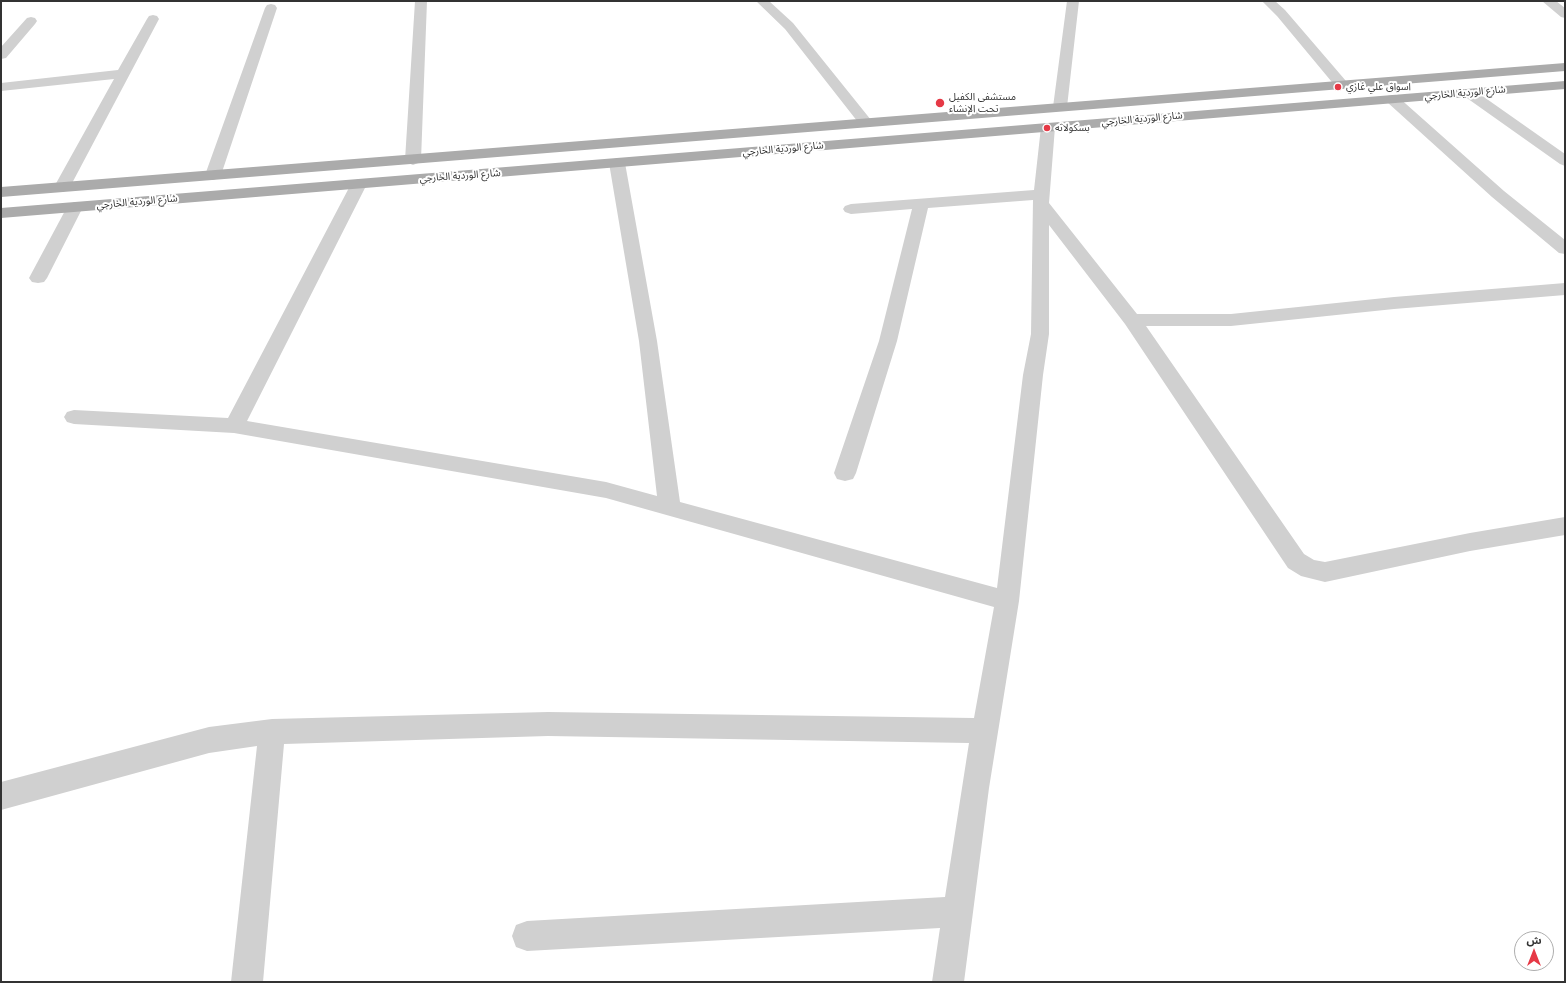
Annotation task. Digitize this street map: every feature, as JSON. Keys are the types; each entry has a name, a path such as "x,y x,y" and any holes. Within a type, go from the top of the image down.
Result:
{"main road":[{"name":"شارع الوردية الخارجي","path":"1,192 1565,67"},
{"name":"شارع الوردية الخارجي","path":"1,213 1565,85"}],"street":[{"path":"413,160 421,1"},
{"path":"762,1 789,26 866,123"},
{"path":"1060,107 1073,1"},
{"path":"1268,1 1281,13 1341,84"},
{"path":"1548,1 1565,14"},
{"path":"213,175 271,8"},
{"path":"62,187 153,19"},
{"path":"1,55 31,21"},
{"path":"1,87 123,74"},
{"path":"1469,92 1565,161"},
{"path":"1392,99 1498,194 1565,249"},
{"path":"948,982 984,731 1007,601 1033,375 1040,334 1042,199 1048,127"},
{"path":"616,163 648,341 670,508"},
{"path":"234,426 359,184"},
{"path":"851,209 921,204 1042,199"},
{"path":"1042,199 1132,320 1296,561 1309,569 1325,572 1470,542 1565,526"},
{"path":"845,473 888,341 921,204"},
{"path":"38,278 75,207"},
{"path":"1132,320 1231,320 1394,303 1565,289"},
{"path":"74,417 234,426 606,490 1007,601"},
{"path":"1,796 210,740 272,732 548,724 984,731"},
{"path":"246,982 272,732"},
{"path":"527,936 958,912"}],"place":[{"name":"اسواق علي غازي","path":"1338,87"},
{"name":"مستشفى الكفيل تحت الإنشاء","path":"940,103"},
{"name":"بسكولاته","path":"1047,128"}]}
